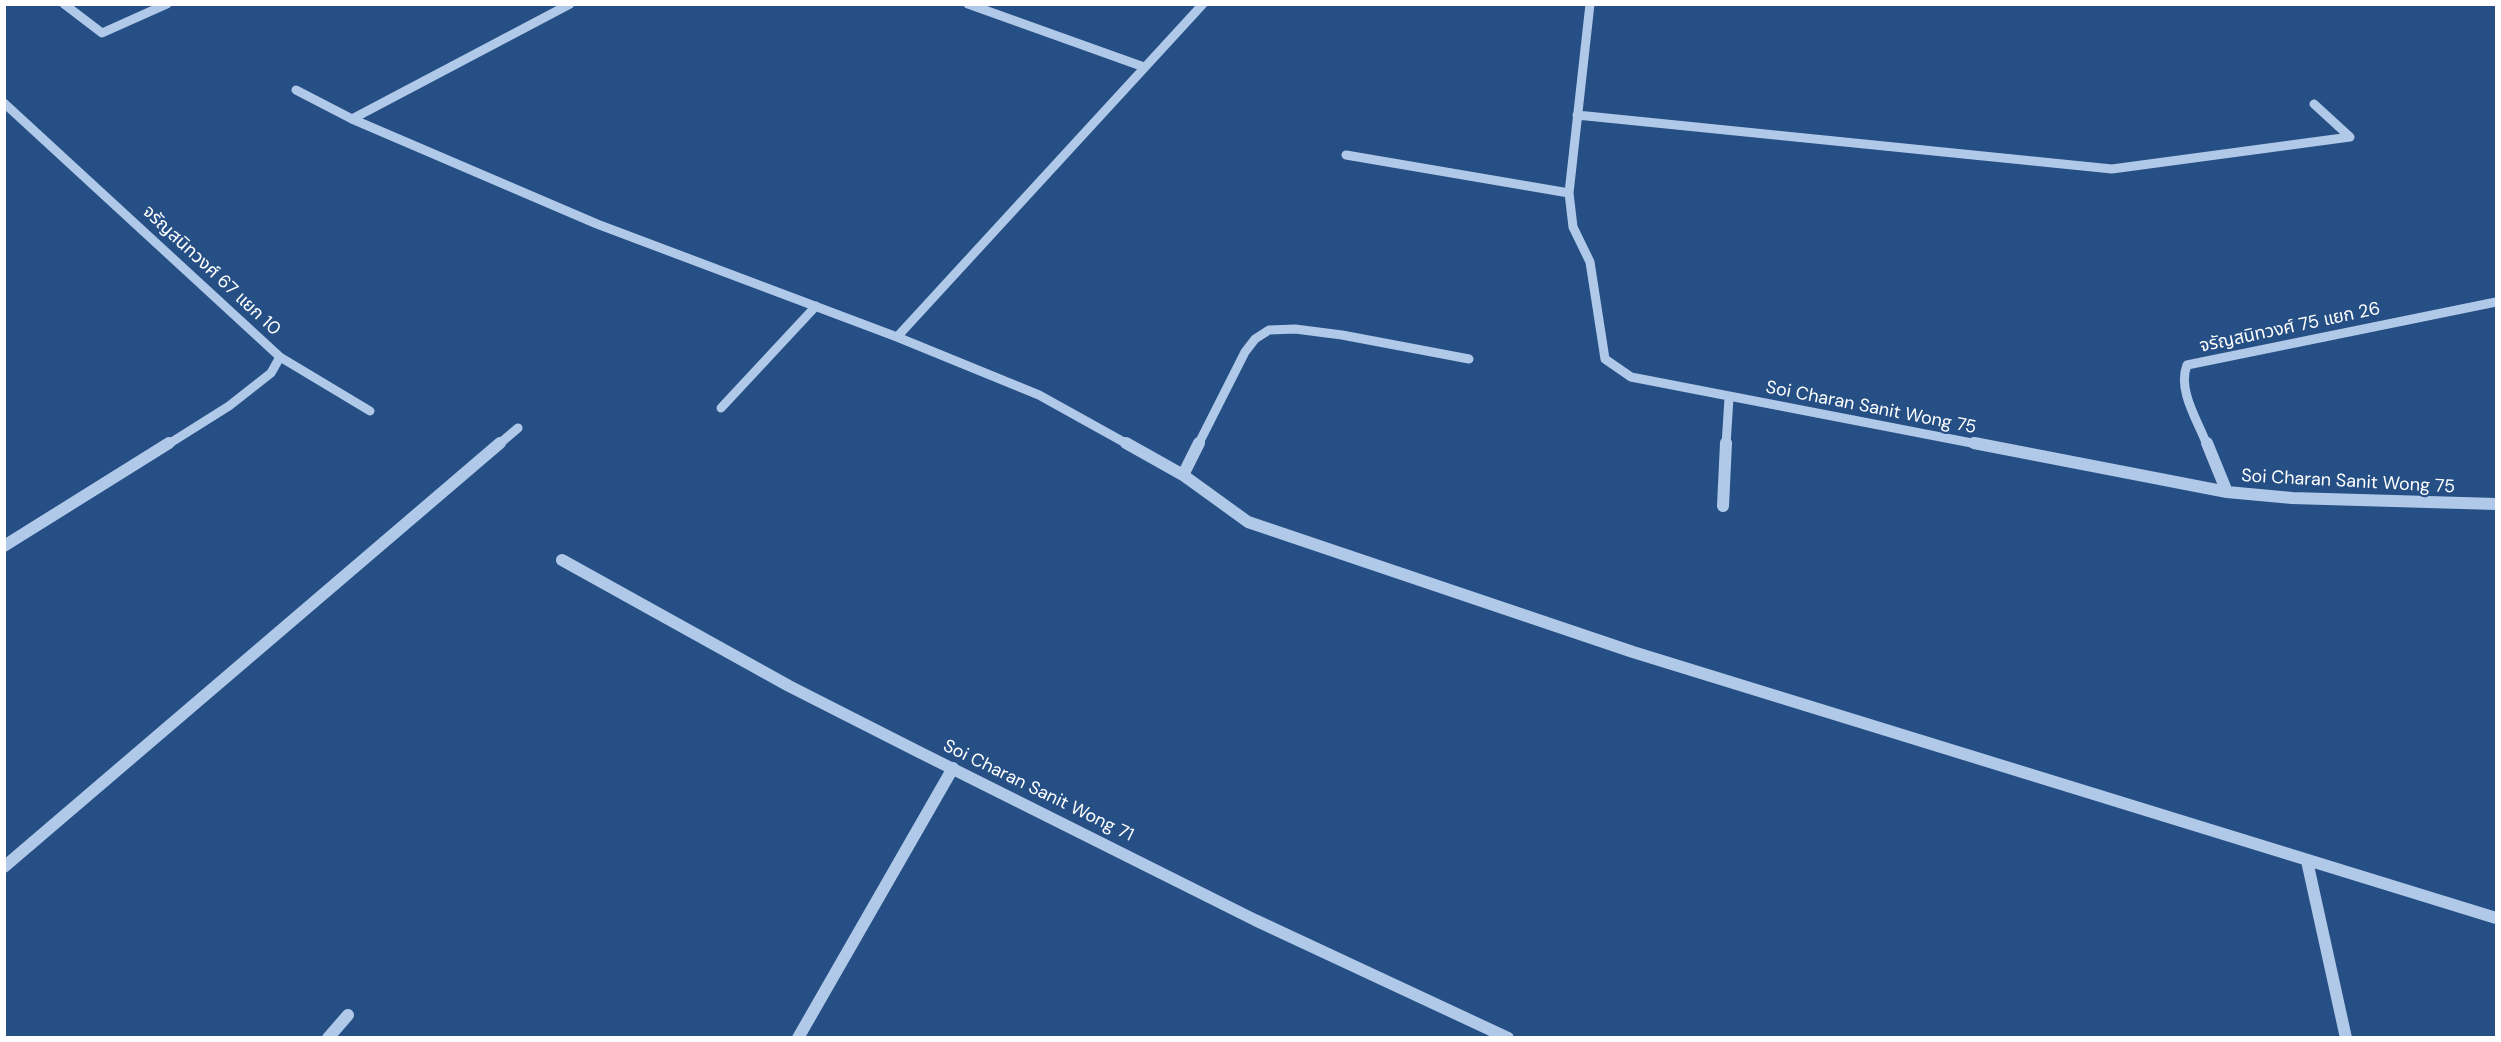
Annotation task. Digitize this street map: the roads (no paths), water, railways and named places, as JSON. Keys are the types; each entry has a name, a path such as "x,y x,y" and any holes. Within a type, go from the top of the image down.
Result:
{"street":[{"path":"64,4 102,33 166,4"},
{"path":"352,119 570,4"},
{"path":"968,4 1144,67"},
{"path":"897,337 1203,4"},
{"name":"Soi Charan Sanit Wong 75","path":"1590,4 1569,193 1573,227 1590,262 1605,358 1631,377 1729,398 2227,492 2292,498 2496,504"},
{"path":"296,90 352,119 597,224 897,337 1039,395 1183,475 1248,522 1633,652 2496,918"},
{"name":"จรัญสนิทวงศ์ 67 แยก 10","path":"4,103 280,357 271,373 229,406 4,546"},
{"path":"1577,115 2112,169 2350,137 2314,104"},
{"path":"1346,155 1569,193"},
{"name":"จรัญสนิทวงศ์ 75 แยก 26","path":"2227,492 2185,391 2183,375 2187,365 2496,302"},
{"path":"721,408 816,306"},
{"path":"1183,475 1245,352 1255,339 1269,330 1295,329 1342,335 1469,359"},
{"path":"280,357 370,411"},
{"path":"1723,506 1729,398"},
{"path":"4,867 518,428"},
{"name":"Soi Charan Sanit Wong 71","path":"562,560 789,686 1255,920 1508,1038"},
{"path":"798,1038 953,768"},
{"path":"2307,861 2346,1038"},
{"path":"328,1038 348,1015"}]}
